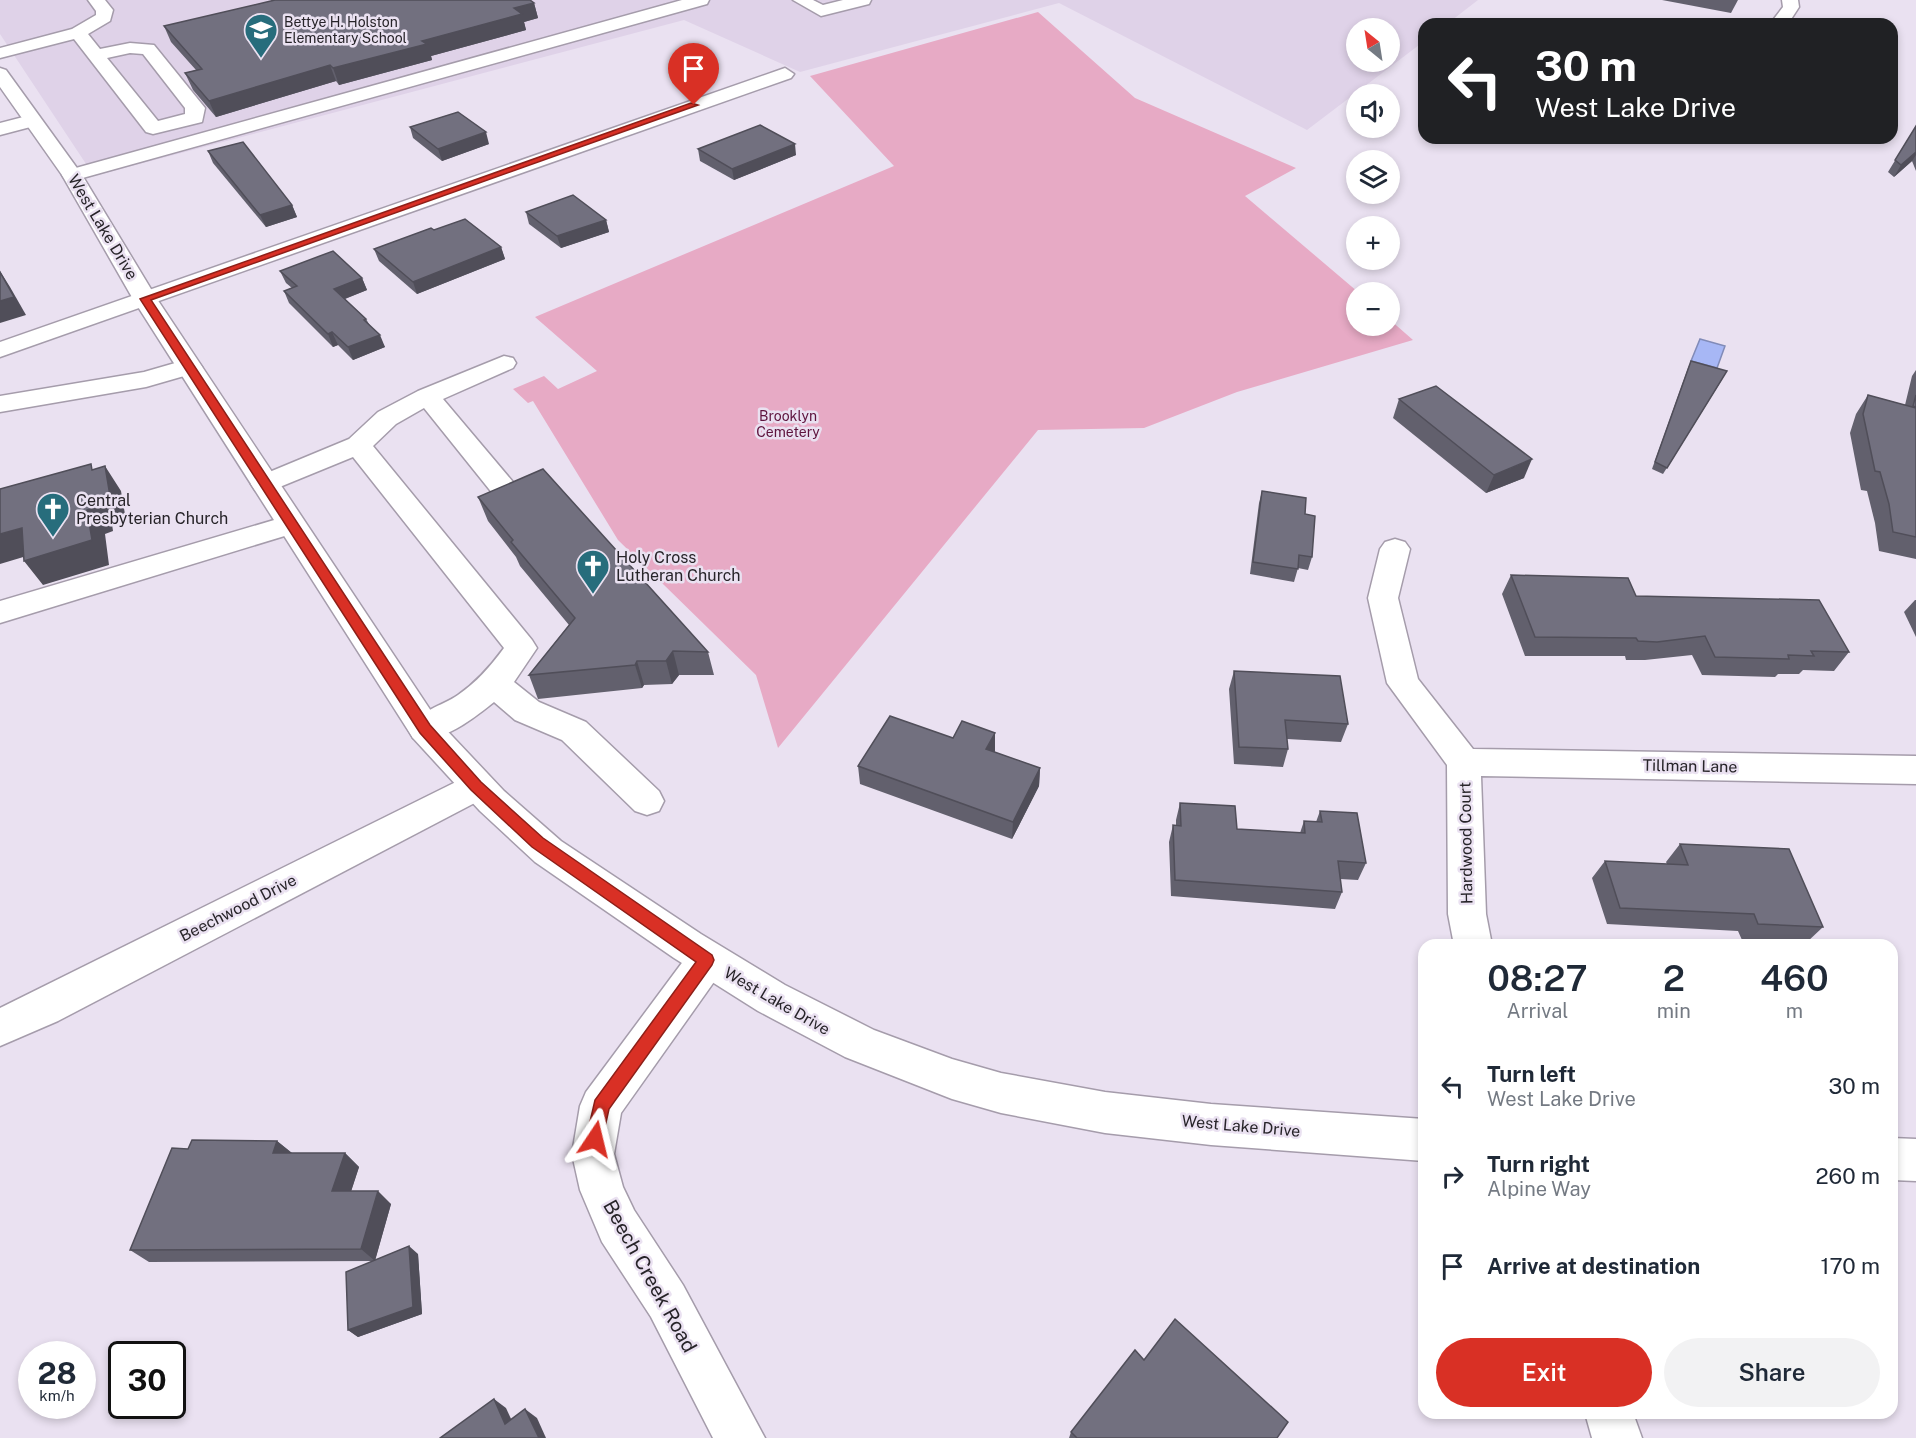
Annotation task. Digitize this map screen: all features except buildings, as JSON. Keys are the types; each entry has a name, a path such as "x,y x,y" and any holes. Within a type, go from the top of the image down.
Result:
{"main road":[{"path":"0,53 78,33 104,17 105,10 96,0"},
{"path":"72,175 701,0"},
{"path":"801,0 822,11 864,0"},
{"path":"1783,18 1791,7 1790,0"},
{"path":"608,7 628,20"},
{"path":"78,33 153,128 195,118 195,108 148,50 130,48 96,55"},
{"name":"West Lake Drive","path":"0,74 31,121 72,175 145,299 425,729 476,786 538,843 706,960 832,1032 906,1062 1000,1092 1098,1112 1418,1139"},
{"path":"0,350 784,74"},
{"path":"0,129 31,121"},
{"path":"265,484 358,445 387,417 427,396 504,363"},
{"path":"0,404 146,379 189,367"},
{"path":"427,396 503,488"},
{"path":"358,445 521,648 496,683 469,704 425,729"},
{"path":"0,612 291,524"},
{"name":"Hardwood Court","path":"1395,549 1383,598 1403,683 1464,762 1467,914 1472,939"},
{"path":"496,683 513,701 527,711 574,731 647,801"},
{"name":"Tillman Lane","path":"1464,762 1916,770"},
{"name":"Beechwood Drive","path":"0,1027 44,1008 476,786"},
{"name":"Beech Creek Road","path":"706,960 601,1106 593,1154 602,1190 618,1226 667,1301 740,1438"},
{"path":"1898,1159 1916,1160"},
{"path":"1611,1419 1617,1438"}],"shaded area":[{"path":"0,0 1478,0 1455,18 1418,18 1418,46 1400,59 1400,18 1346,18 1346,72 1383,72 1368,84 1346,84 1346,100 1307,130 1059,3 800,72 684,20 94,176 0,34"}],"green space":[{"name":"Brooklyn Cemetery","path":"1038,12 1135,98 1296,168 1245,196 1346,282 1346,336 1400,336 1400,329 1413,340 1237,392 1144,428 1038,430 778,748 756,675 618,540 533,401 528,403 513,389 544,376 558,389 597,371 535,317 894,166 810,76"}],"water":[{"path":"1700,339 1725,346 1717,368 1691,361"}],"place":[{"name":"Bettye H. Holston Elementary School","path":"261,59"},
{"name":"Central Presbyterian Church","path":"53,538"},
{"name":"Holy Cross Lutheran Church","path":"593,595"}],"route":[{"path":"595,1139 601,1106 706,960 538,843 476,786 425,729 366,642 145,299 694,105"}]}
